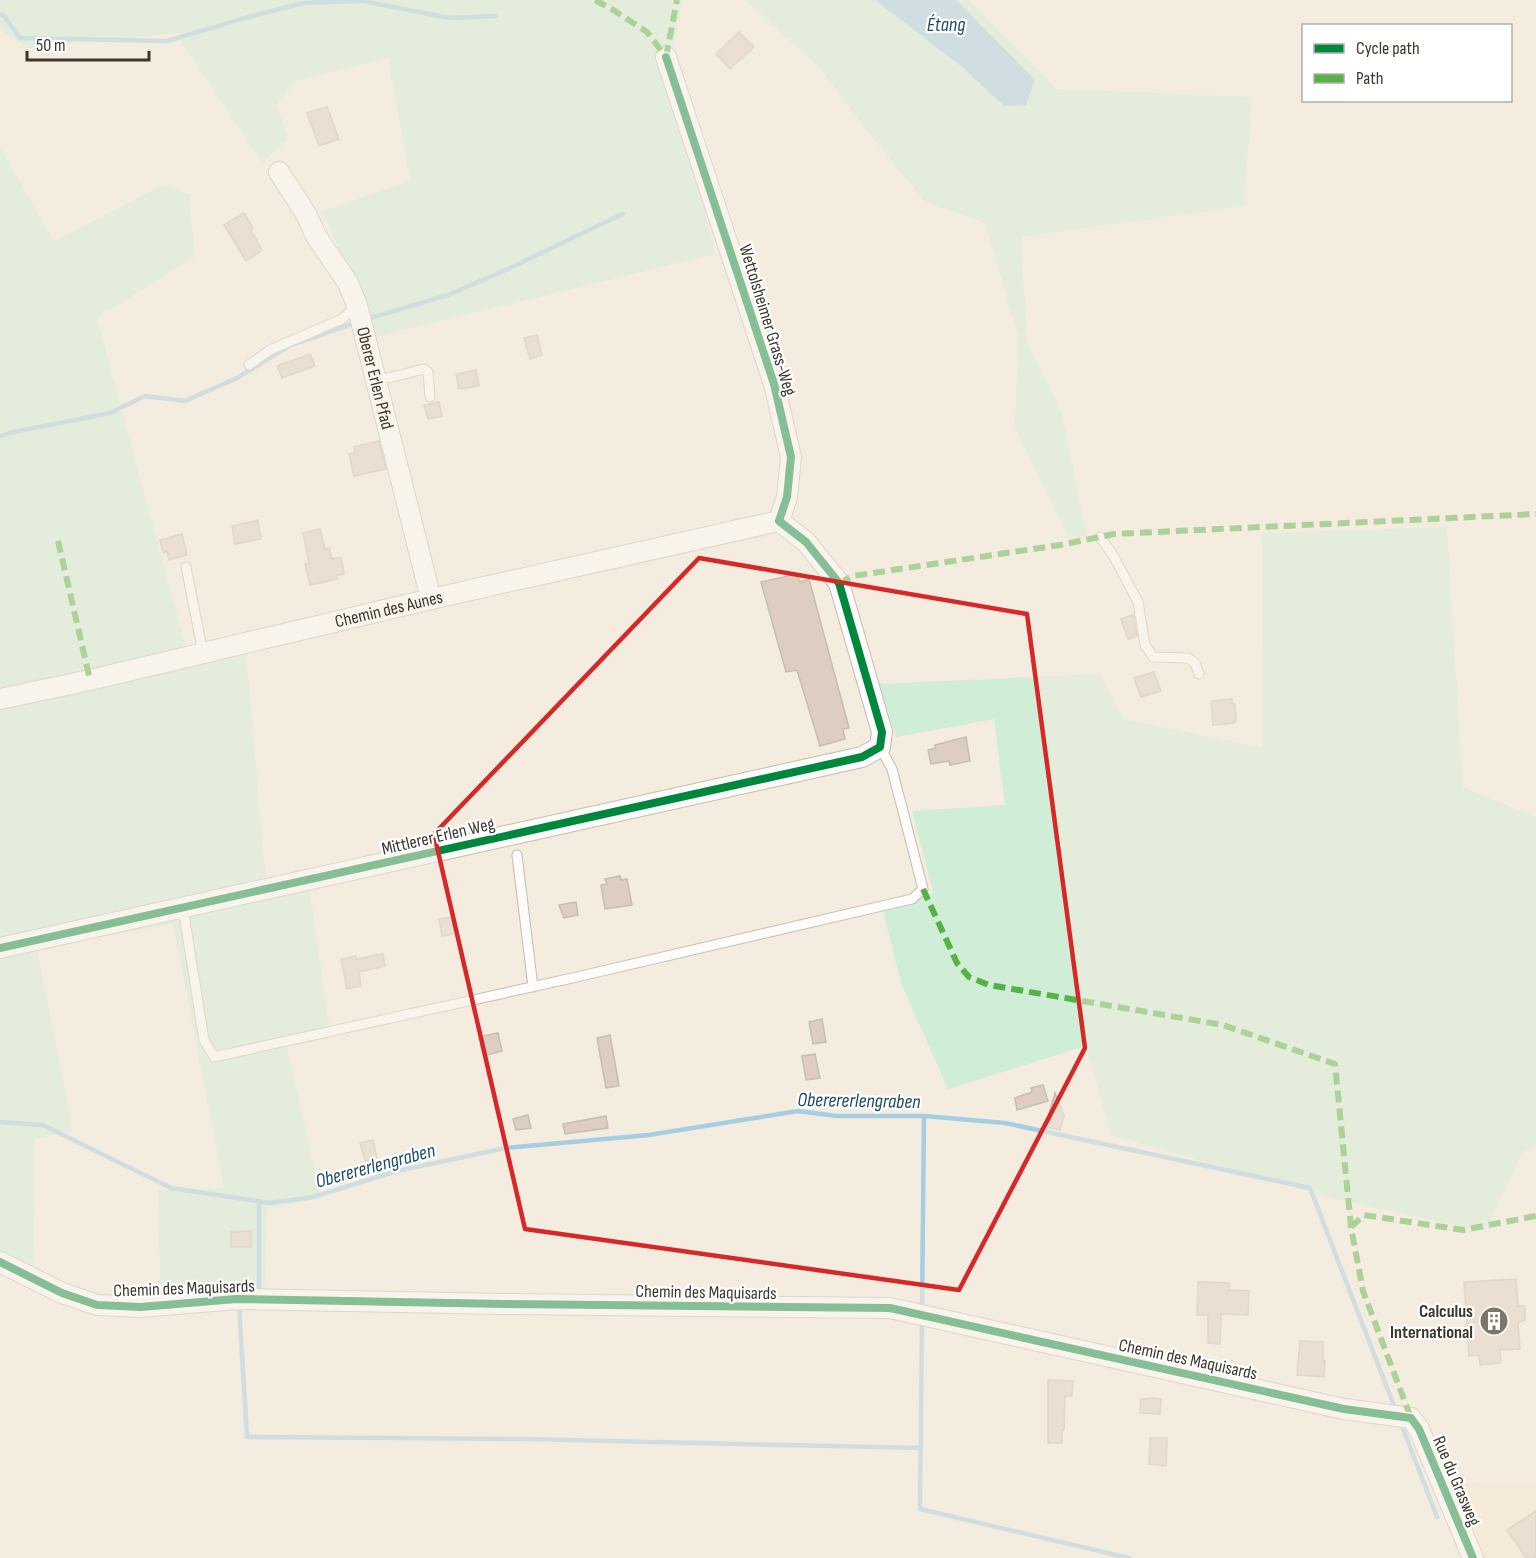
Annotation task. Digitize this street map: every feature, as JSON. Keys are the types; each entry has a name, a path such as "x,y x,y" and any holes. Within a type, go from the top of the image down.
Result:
{"street":[{"name":"Wettolsheimer Grass-Weg","path":"666,57 774,384 791,457 787,497 779,521"},
{"name":"Oberer Erlen Pfad","path":"279,172 306,214 316,236 348,283 357,305 431,599"},
{"name":"Chemin des Aunes","path":"0,699 779,521"},
{"path":"779,521 806,542 839,583 882,732 880,747"},
{"name":"Mittlerer Erlen Weg","path":"0,948 862,757 880,747"},
{"name":"Chemin des Maquisards","path":"0,1262 62,1293 97,1305 141,1307 236,1299 890,1308 1344,1409 1411,1418"},
{"name":"Rue du Grasweg","path":"1411,1418 1419,1429 1473,1558"}],"lane":[{"path":"249,364 270,350 342,319 357,305"},
{"path":"376,381 424,369 428,372 430,397"},
{"path":"1100,537 1113,555 1138,602 1145,645 1153,657 1188,658 1195,663 1199,674"},
{"path":"186,567 203,653"},
{"path":"183,908 204,1040 214,1057 533,987 912,899 923,889 892,769 880,747"},
{"path":"517,855 533,987"}],"highlighted area":[{"path":"699,558 1027,614 1085,1048 959,1290 525,1229 434,834"}],"shaded area":[{"path":"1445,1482 1536,1484 1536,1558 1467,1558"}],"green space":[{"path":"0,0 682,0 673,52 696,173 715,254 375,337 323,211 410,181 388,58 296,81 277,104 288,139 262,163 179,39 187,32 28,48 0,29"},
{"path":"745,0 969,0 1056,89 1252,97 1244,206 1021,237 1027,341 1062,413 1087,537 1068,536 1015,428 1018,335 985,223 925,202 863,126 821,69"},
{"path":"0,147 54,241 163,185 189,194 195,256 97,318 190,663 246,650 266,881 308,876 331,1038 287,1047 321,1198 267,1209 264,1296 161,1309 158,1191 224,1188 173,924 37,948 73,1131 35,1139 33,1287 0,1273"},
{"path":"1447,527 1463,787 1536,817 1536,1148 1523,1152 1484,1232 1324,1196 1111,1135 1086,1046 948,1089 901,983 883,911 933,892 912,811 1005,805 994,719 896,737 879,684 1100,674 1124,719 1263,748 1262,533"}],"water":[{"name":"Étang","path":"875,0 956,0 1035,80 1026,105 1004,106 961,66"}],"building":[{"path":"739,32 754,47 730,69 716,54"},
{"path":"327,107 339,139 319,146 307,113"},
{"path":"244,213 262,250 246,261 224,225"},
{"path":"537,335 542,355 530,359 524,338"},
{"path":"310,354 315,366 282,378 277,366"},
{"path":"476,370 479,386 459,389 456,374"},
{"path":"439,402 442,416 428,419 424,405"},
{"path":"379,441 386,469 354,476 349,454 355,453 354,447"},
{"path":"258,520 261,539 235,544 232,526"},
{"path":"320,529 325,549 329,548 332,559 341,557 344,574 336,576 337,579 310,585 305,564 309,563 303,533"},
{"path":"182,534 187,555 169,560 167,551 163,553 160,540"},
{"path":"797,574 800,582 809,579 849,728 843,729 845,739 820,746 797,670 786,672 761,582"},
{"path":"1133,615 1137,636 1128,639 1121,619"},
{"path":"1154,672 1161,691 1141,697 1134,678"},
{"path":"1232,699 1232,704 1235,704 1236,721 1213,725 1211,701"},
{"path":"966,737 970,761 950,765 949,761 931,764 928,750 936,748 935,745"},
{"path":"620,876 621,880 627,879 632,905 605,909 601,885 607,884 605,879"},
{"path":"576,902 578,915 564,918 559,905"},
{"path":"451,917 454,934 442,936 439,919"},
{"path":"383,954 385,966 359,972 361,986 347,989 341,959"},
{"path":"822,1019 826,1042 813,1044 809,1022"},
{"path":"498,1033 502,1051 483,1056 479,1037"},
{"path":"610,1035 619,1086 606,1088 597,1038"},
{"path":"815,1054 820,1078 806,1080 802,1056"},
{"path":"1043,1085 1048,1101 1017,1110 1015,1098 1032,1092 1031,1088"},
{"path":"1055,1093 1064,1116 1060,1130 1045,1127"},
{"path":"528,1115 531,1128 516,1130 513,1119"},
{"path":"606,1116 608,1128 565,1134 563,1124"},
{"path":"373,1140 377,1158 365,1161 360,1143"},
{"path":"251,1231 251,1247 231,1247 231,1232"},
{"name":"Calculus International","path":"1516,1279 1518,1306 1525,1306 1525,1320 1518,1323 1520,1349 1500,1350 1501,1363 1480,1365 1479,1355 1469,1356 1464,1282"},
{"path":"1198,1282 1229,1283 1229,1290 1249,1291 1248,1315 1221,1314 1220,1344 1208,1343 1208,1315 1197,1315"},
{"path":"1300,1341 1323,1342 1324,1377 1297,1375"},
{"path":"1048,1380 1073,1381 1072,1396 1065,1396 1062,1443 1048,1443"},
{"path":"1141,1399 1161,1399 1160,1414 1140,1413"},
{"path":"1150,1438 1167,1438 1166,1466 1149,1464"},
{"path":"1536,1511 1536,1558 1526,1558 1507,1530"}],"waterway":[{"path":"0,14 20,38 167,41 303,3 363,1 449,18 496,16"},
{"path":"367,319 448,295 623,214"},
{"path":"0,436 110,413 145,396 185,401 237,378 291,345 355,323"},
{"name":"Oberererlengraben","path":"0,1122 43,1125 171,1188 270,1203 313,1197 397,1171 506,1148 649,1135 798,1111 837,1116 924,1116 1005,1123 1310,1188 1396,1411"},
{"path":"922,1310 924,1116"},
{"path":"255,1292 259,1291 259,1201"},
{"path":"239,1305 247,1437 524,1439 920,1448"},
{"path":"922,1322 920,1509 1129,1558"},
{"name":"Oberererlengraben","path":"1400,1421 1437,1517"}],"marked path":[{"path":"595,0 647,32 666,57"},
{"path":"666,57 677,0"},
{"path":"839,583 853,576 1060,545 1114,534 1536,514"},
{"path":"58,541 90,680"},
{"path":"923,889 957,963 969,977 989,985 1223,1025 1335,1064 1351,1227 1363,1291 1411,1418"},
{"path":"1351,1227 1364,1215 1463,1230 1536,1216"}],"cycle path":[{"path":"0,948 862,757 880,747 882,732 839,583 806,542 779,521 787,497 791,457 774,384 666,57"},
{"path":"0,1262 62,1293 97,1305 141,1307 236,1299 890,1308 1344,1409 1411,1418 1419,1429 1473,1558"}],"place":[{"name":"Calculus International","path":"1494,1321"}]}
